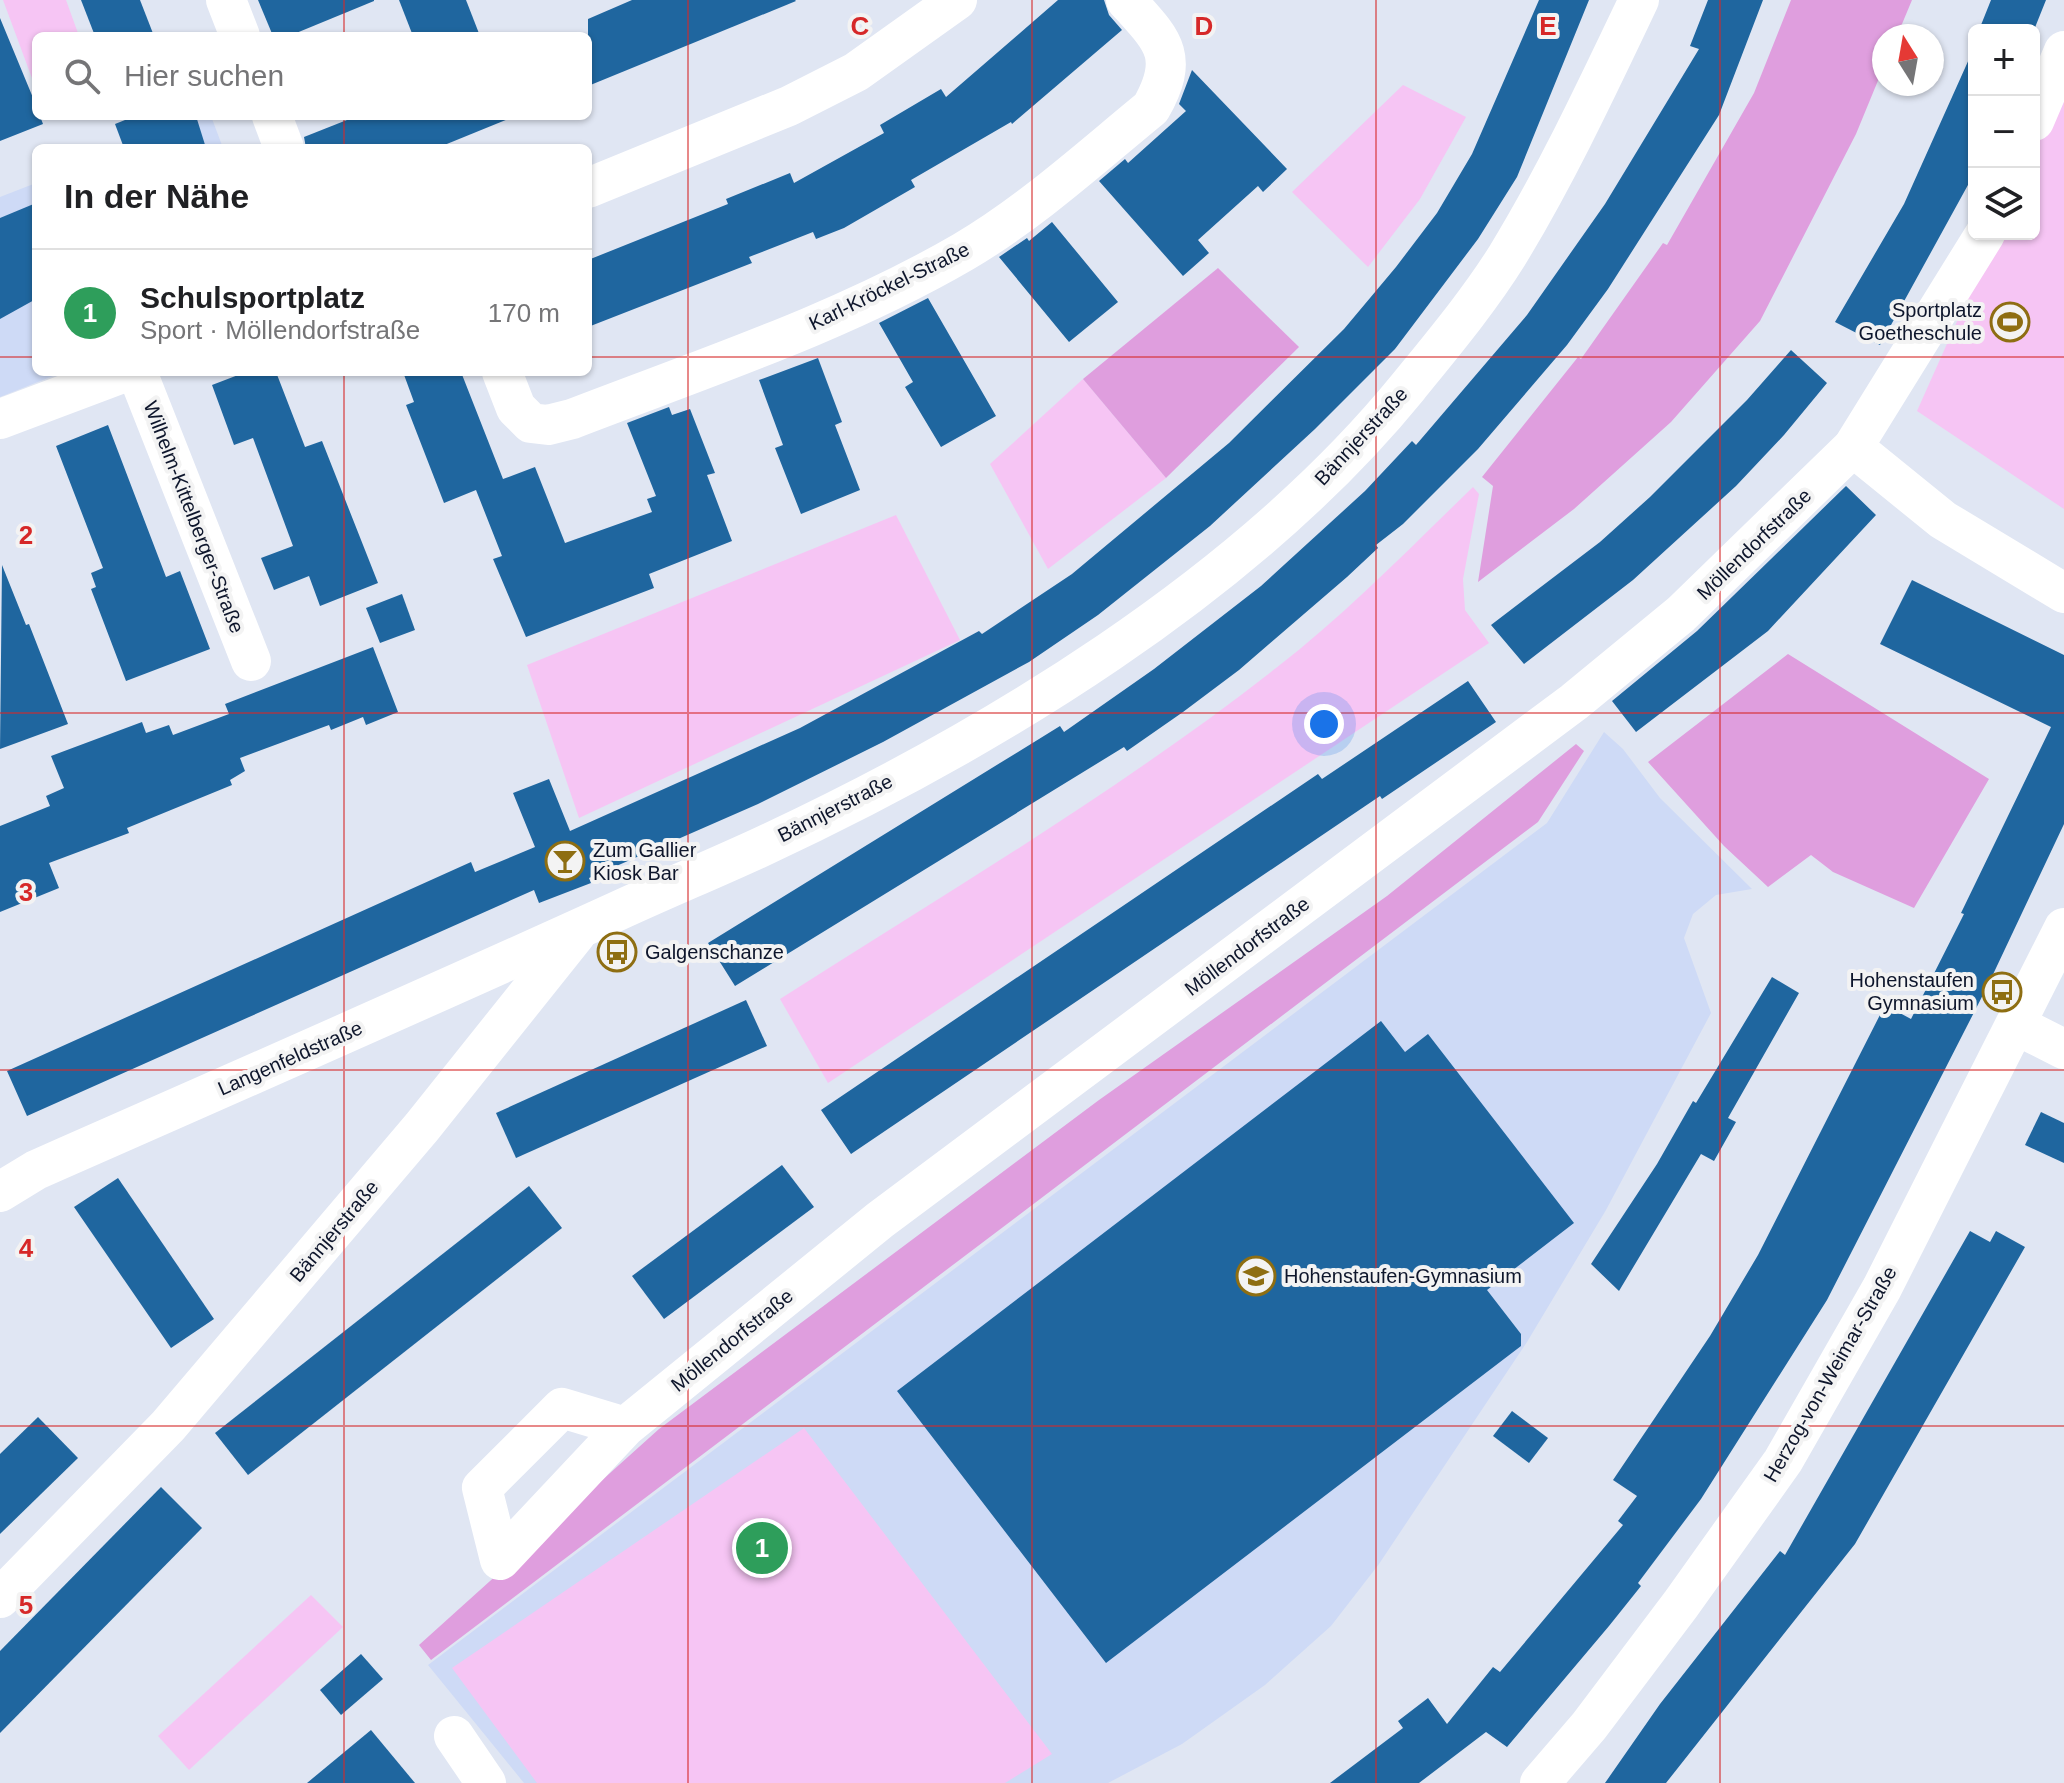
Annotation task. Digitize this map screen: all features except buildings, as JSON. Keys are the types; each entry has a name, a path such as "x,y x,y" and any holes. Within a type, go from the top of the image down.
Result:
{"street":[{"path":"226,0 238,32"},
{"path":"592,186 789,106 856,72 957,0"},
{"name":"Karl-Kröckel-Straße","path":"504,376 516,408 531,423 548,425 572,419 832,318 965,251 1016,217 1151,108 1165,84 1168,61 1159,37 1126,0"},
{"name":"Bännjerstraße","path":"0,1598 168,1426 422,1127 581,928 763,846 954,746 1044,693 1116,645 1249,547 1332,469 1391,406 1506,259 1583,116 1639,0"},
{"path":"2040,107 2064,51"},
{"path":"274,120 282,144"},
{"name":"Möllendorfstraße","path":"625,1427 880,1220 1574,702 1681,614 1853,447 1981,240"},
{"path":"0,419 114,376"},
{"name":"Wilhelm-Kittelberger-Straße","path":"139,376 251,661"},
{"path":"1853,447 1943,520 2064,593"},
{"name":"Langenfeldstraße","path":"0,1192 36,1170 581,928"},
{"name":"Herzog-von-Weimar-Straße","path":"1540,1783 1644,1653 1783,1461 1882,1288 2018,1026 2064,928"},
{"path":"2018,1026 2064,1049"},
{"path":"454,1736 486,1783"}],"shaded area":[{"path":"3,0 66,0 78,32 32,32 32,78"},
{"path":"1791,0 1912,0 1902,24 1872,24 1872,95 1856,134 1760,321 1671,422 1574,509 1478,582 1493,486 1482,477 1578,357 1581,359 1663,243 1667,245 1754,93"},
{"name":"Sportplatz Goetheschule","path":"2064,82 2064,509 1917,411 1993,240 2040,240 2040,136"},
{"path":"1403,85 1466,117 1420,199 1368,267 1292,192"},
{"path":"197,120 212,120 222,144 135,144"},
{"path":"32,185 32,376 53,376 0,397 0,197"},
{"path":"1218,268 1299,347 1166,478 1083,379"},
{"path":"1083,379 1166,478 1048,569 990,464"},
{"path":"1473,487 1479,494 1463,579 1465,610 1489,643 828,1083 780,999 1032,840 1217,713 1327,626"},
{"path":"896,515 960,640 579,818 527,665"},
{"path":"1788,654 1989,779 1914,908 1833,872 1811,855 1768,887 1724,846 1648,762"},
{"name":"Hohenstaufen-Gymnasium","path":"1604,732 1623,749 1660,798 1752,889 1716,895 1693,914 1684,938 1711,1013 1606,1210 1527,1342 1379,1564 1331,1626 1265,1685 1182,1744 1108,1783 524,1783 428,1665 1547,823"},
{"path":"1576,744 1584,751 1538,822 431,1660 419,1645 659,1429 1099,1100 1387,896"},
{"path":"804,1428 1052,1754 1005,1783 537,1783 452,1668"},
{"path":"311,1595 343,1627 189,1770 158,1736"}],"place":[{"name":"Sportplatz Goetheschule","path":"2010,322"},
{"name":"Zum Gallier Kiosk Bar","path":"565,861"},
{"name":"Galgenschanze","path":"617,952"},
{"name":"Hohenstaufen Gymnasium","path":"2002,992"},
{"name":"Hohenstaufen-Gymnasium","path":"1256,1276"},
{"name":"Schulsportplatz","path":"762,1548"}]}
